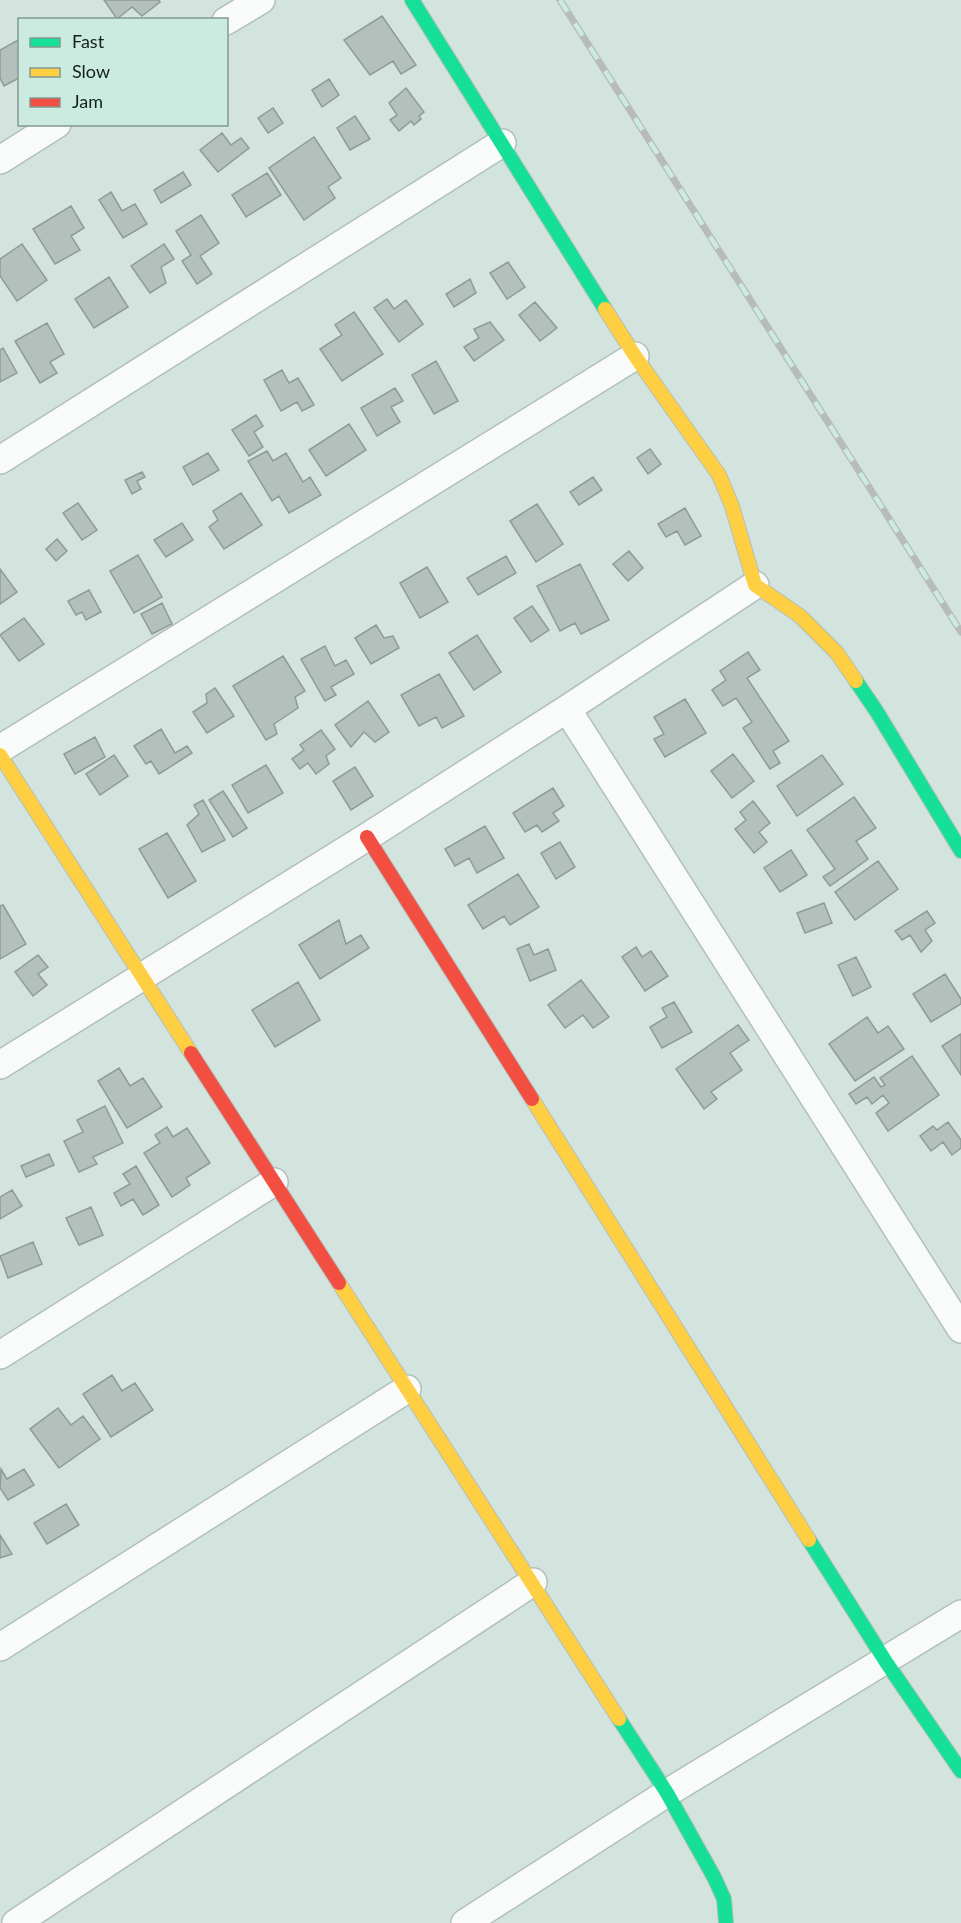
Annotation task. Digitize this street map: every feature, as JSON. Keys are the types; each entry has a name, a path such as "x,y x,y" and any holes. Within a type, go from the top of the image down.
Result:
{"street":[{"path":"228,20 261,0"},
{"path":"412,0 635,356 719,475 732,506 755,585 800,616 837,652 877,712 961,851"},
{"path":"0,160 54,126"},
{"path":"0,460 502,143"},
{"path":"0,750 635,356"},
{"path":"0,1065 367,837 755,585"},
{"path":"567,709 961,1329"},
{"path":"0,755 667,1793 724,1899 726,1923"},
{"path":"367,837 886,1662 961,1771"},
{"path":"0,1355 274,1182"},
{"path":"0,1647 407,1389"},
{"path":"16,1923 533,1582"},
{"path":"465,1923 667,1793 886,1662 961,1614"}],"building":[{"path":"104,0 159,0 160,2 142,16 132,7 116,18"},
{"path":"382,16 416,65 401,74 393,61 370,75 344,40"},
{"path":"18,40 18,79 4,86 0,78 0,50"},
{"path":"329,79 339,95 322,107 312,90"},
{"path":"406,88 424,112 419,116 421,119 414,125 411,121 399,131 390,120 397,115 389,103"},
{"path":"273,108 283,123 268,133 258,118"},
{"path":"355,116 370,139 350,150 337,128"},
{"path":"222,133 231,145 241,138 249,148 218,172 200,150"},
{"path":"314,137 341,178 328,187 335,198 304,220 269,168"},
{"path":"183,172 191,185 161,203 154,190"},
{"path":"267,173 281,195 246,217 232,195"},
{"path":"111,192 122,211 135,204 147,224 123,238 99,200"},
{"path":"71,206 84,228 71,236 80,250 55,264 33,229"},
{"path":"201,215 219,243 200,256 212,274 197,284 182,261 191,255 176,231"},
{"path":"22,244 47,280 17,301 0,276 0,259"},
{"path":"164,244 174,259 161,267 166,283 150,293 131,266"},
{"path":"508,262 525,287 507,299 490,273"},
{"path":"109,277 128,307 94,328 75,299"},
{"path":"470,279 476,293 454,307 446,294"},
{"path":"387,299 394,309 406,300 423,324 399,342 374,308"},
{"path":"535,302 557,328 540,341 519,315"},
{"path":"354,312 383,354 342,381 320,349 342,335 335,325"},
{"path":"490,322 504,340 474,361 464,347 479,338 474,329"},
{"path":"47,323 64,354 50,362 57,373 40,383 15,341"},
{"path":"3,348 17,373 0,382 0,350"},
{"path":"436,361 458,401 434,414 412,375"},
{"path":"282,370 289,383 298,378 314,405 302,411 297,402 281,411 264,380"},
{"path":"395,388 403,401 391,407 400,422 377,436 361,408"},
{"path":"256,415 263,426 254,432 263,447 249,456 232,430"},
{"path":"349,424 366,450 326,476 309,450"},
{"path":"650,449 661,464 648,474 637,458"},
{"path":"267,451 273,461 286,453 303,482 310,477 321,495 289,513 279,496 272,501 248,461"},
{"path":"208,453 219,470 193,485 183,467"},
{"path":"142,472 145,477 137,481 141,489 132,494 125,480"},
{"path":"593,477 602,490 579,505 570,492"},
{"path":"241,493 262,525 224,549 209,527 218,520 213,511"},
{"path":"78,503 97,530 82,540 63,513"},
{"path":"537,504 563,544 536,562 510,521"},
{"path":"685,508 701,536 685,545 677,531 666,537 658,524"},
{"path":"182,523 193,540 166,557 154,540"},
{"path":"57,539 67,551 56,561 46,549"},
{"path":"629,551 643,568 628,581 613,564"},
{"path":"138,555 162,597 134,613 110,571"},
{"path":"506,556 516,573 478,595 467,578"},
{"path":"580,564 609,620 581,634 575,623 560,631 537,586"},
{"path":"427,567 448,602 420,618 400,583"},
{"path":"0,569 17,592 0,604"},
{"path":"89,590 101,612 86,620 82,612 76,615 68,601"},
{"path":"162,603 172,624 152,634 141,614"},
{"path":"532,606 549,630 531,642 514,618"},
{"path":"24,618 44,644 19,661 0,635"},
{"path":"376,625 384,638 393,636 399,648 371,664 355,638"},
{"path":"477,635 501,672 474,690 449,653"},
{"path":"325,646 335,666 346,660 354,674 331,687 336,695 325,701 301,659"},
{"path":"748,652 760,670 747,678 789,741 773,751 780,763 770,769 743,728 752,722 736,698 723,706 712,690 726,680 720,671"},
{"path":"283,656 305,691 295,697 298,708 274,724 277,734 266,740 233,686"},
{"path":"439,674 464,716 442,728 436,717 419,726 401,695"},
{"path":"215,688 234,716 207,733 193,712 207,703 206,694"},
{"path":"685,699 706,733 665,757 654,739 664,734 654,717"},
{"path":"368,701 389,732 375,742 364,732 351,747 335,725"},
{"path":"161,729 175,753 187,746 192,753 159,774 151,761 146,764 134,746"},
{"path":"321,730 335,749 326,756 329,764 316,774 308,763 300,769 292,759 304,750 300,745"},
{"path":"95,737 105,757 75,774 64,754"},
{"path":"733,754 754,781 732,798 711,771"},
{"path":"114,755 128,776 100,795 86,774"},
{"path":"822,755 843,784 797,816 777,786"},
{"path":"266,765 283,793 248,813 232,785"},
{"path":"355,767 373,796 351,810 333,781"},
{"path":"553,788 564,806 553,813 559,821 542,832 537,825 525,832 513,813"},
{"path":"223,791 247,828 233,837 209,800"},
{"path":"854,797 876,828 856,841 868,859 830,886 823,877 835,869 807,830"},
{"path":"203,800 225,840 202,852 187,825 199,814 194,805"},
{"path":"753,801 770,823 759,832 767,842 754,853 735,829 746,820 740,812"},
{"path":"485,826 504,858 477,873 469,858 455,866 445,849"},
{"path":"167,833 196,881 168,898 139,849"},
{"path":"560,842 575,867 556,879 541,853"},
{"path":"791,850 807,875 780,892 764,868"},
{"path":"878,861 898,889 855,920 835,892"},
{"path":"518,874 539,907 510,925 504,916 483,929 468,905"},
{"path":"824,903 832,923 805,933 797,913"},
{"path":"3,905 26,944 0,959 0,906"},
{"path":"927,911 935,923 925,930 932,941 921,952 910,935 902,940 895,931"},
{"path":"339,920 346,944 361,935 369,948 320,979 299,945"},
{"path":"529,944 534,955 548,949 556,970 530,981 517,949"},
{"path":"636,947 642,957 651,951 668,976 645,991 622,957"},
{"path":"38,955 48,967 38,974 47,985 33,996 15,972"},
{"path":"856,957 871,987 853,996 838,965"},
{"path":"945,974 961,999 961,1004 931,1022 913,994"},
{"path":"581,980 609,1017 593,1028 583,1015 565,1028 548,1005"},
{"path":"298,982 320,1020 275,1047 252,1010"},
{"path":"674,1002 692,1032 662,1048 650,1027 667,1017 662,1008"},
{"path":"867,1017 878,1033 888,1026 904,1049 855,1081 829,1044"},
{"path":"738,1025 749,1040 730,1053 742,1070 711,1092 717,1099 704,1109 676,1069"},
{"path":"961,1034 961,1075 942,1046"},
{"path":"912,1056 939,1095 888,1131 876,1113 889,1103 883,1095 872,1104 867,1097 856,1104 849,1094 874,1077 881,1087 885,1085 880,1078"},
{"path":"119,1068 130,1086 143,1078 162,1107 127,1128 98,1081"},
{"path":"105,1106 123,1143 93,1157 97,1164 79,1172 64,1141 83,1132 77,1120"},
{"path":"948,1122 961,1140 961,1148 952,1155 943,1142 931,1151 920,1136 933,1126 937,1130"},
{"path":"167,1127 173,1137 187,1128 210,1163 186,1178 190,1185 172,1197 144,1153 160,1143 155,1135"},
{"path":"49,1154 54,1165 26,1177 21,1166"},
{"path":"136,1166 159,1205 143,1215 133,1199 121,1206 114,1193 130,1184 123,1174"},
{"path":"12,1190 22,1206 0,1219 0,1197"},
{"path":"91,1207 103,1235 79,1245 66,1218"},
{"path":"33,1242 42,1264 8,1278 0,1256"},
{"path":"112,1375 122,1391 135,1383 153,1410 111,1437 83,1394"},
{"path":"58,1408 71,1425 83,1416 100,1439 59,1468 30,1429"},
{"path":"1,1469 7,1479 24,1469 34,1485 8,1500 0,1488"},
{"path":"66,1504 79,1525 47,1544 34,1523"},
{"path":"0,1535 12,1554 0,1558"}],"railway":[{"path":"560,0 961,632"}],"traffic: fast":[{"path":"412,0 605,309"},
{"path":"856,681 961,851"},
{"path":"809,1540 886,1662 961,1771"},
{"path":"619,1719 667,1793 714,1877 724,1899 726,1923"}],"traffic: slow":[{"path":"605,309 635,356 719,475 732,506 755,585 800,616 837,653 856,681"},
{"path":"0,755 191,1053"},
{"path":"532,1099 809,1540"},
{"path":"339,1283 619,1719"}],"traffic: jam":[{"path":"367,837 532,1099"},
{"path":"191,1053 339,1283"}]}
